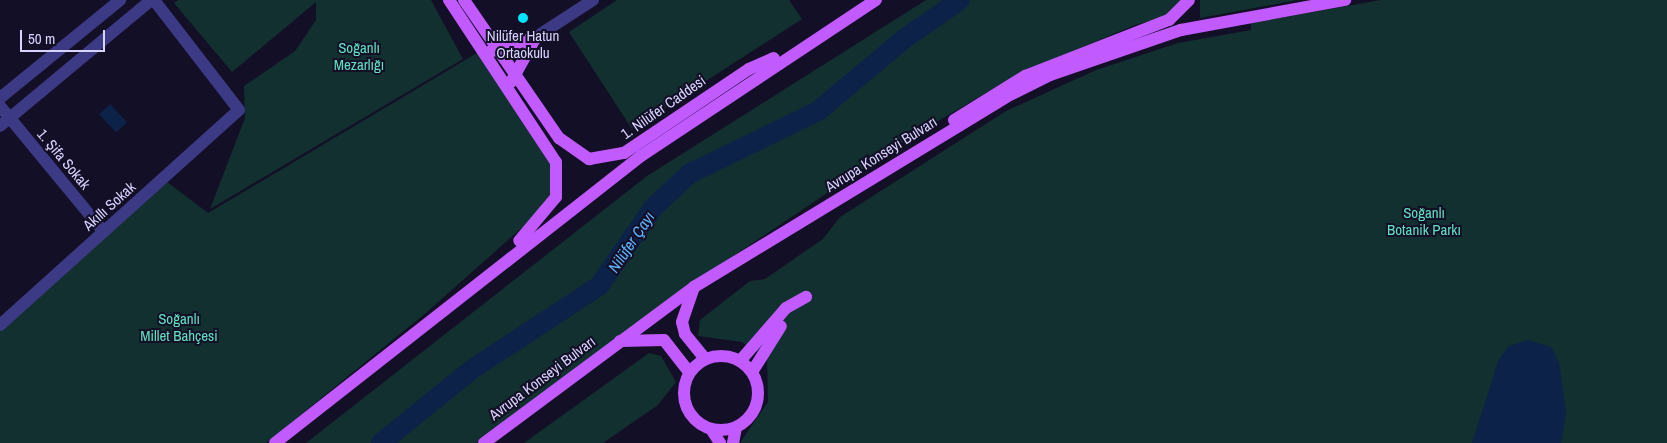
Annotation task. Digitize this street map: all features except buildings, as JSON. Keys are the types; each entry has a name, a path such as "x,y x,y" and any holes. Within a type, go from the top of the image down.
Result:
{"main road":[{"name":"1. Nilüfer Caddesi","path":"449,0 490,51 511,83 556,162 556,197 518,242 456,297"},
{"name":"1. Nilüfer Caddesi","path":"464,0 490,51"},
{"path":"275,443 456,297 641,156 802,46 876,0"},
{"path":"909,157 972,105 1025,76 1169,20 1189,0"},
{"name":"Avrupa Konseyi Bulvarı","path":"484,443 694,286 1006,97 1113,52 1181,30 1345,0"},
{"path":"490,51 536,37"},
{"path":"511,83 536,37"},
{"name":"1. Nilüfer Caddesi","path":"511,83 576,154 603,159 640,144 748,69 802,46"},
{"path":"694,286 682,322 685,334 705,359"},
{"path":"740,361 786,308 806,297 772,337 752,372"},
{"path":"618,341 664,340 689,372"},
{"path":"723,355 740,361 752,372 758,401 753,413 736,427 711,429 700,425 685,406 683,395 689,372 705,359 723,355"},
{"path":"733,443 736,427"},
{"path":"711,429 720,443"}],"street":[{"path":"0,98 120,0"},
{"path":"5,122 153,0"},
{"name":"Akıllı Sokak","path":"0,325 238,110 153,0"},
{"path":"536,37 593,0"},
{"name":"1. Şifa Sokak","path":"0,106 5,122 104,232"}],"green space":[{"name":"Soğanlı Mezarlığı","path":"178,0 431,0 463,59 210,209 245,118 244,86 295,51 316,20 316,2 232,72 174,3"},
{"path":"617,0 789,0 802,19 632,129 569,32"},
{"path":"926,0 1181,0 1170,16 1135,25 1018,74 906,140 693,283 476,443 306,443 647,176"},
{"path":"1200,0 1298,0 1200,18"},
{"name":"Soğanlı Botanik Parkı","path":"1381,0 1667,0 1667,443 740,443 768,402 767,359 742,342 698,336 700,320 750,281 765,279 823,239 840,217 1006,111 1096,70 1178,43 1251,30 1251,23"},
{"name":"Soğanlı Millet Bahçesi","path":"477,53 554,169 551,193 534,217 427,312 266,443 0,443 0,328 167,182 208,213"},
{"path":"649,353 661,356 676,382 658,405 603,443 524,443"}],"water":[{"path":"110,104 127,122 116,133 99,114"},
{"path":"1528,340 1551,347 1559,362 1566,412 1561,443 1472,443 1499,359 1509,346"}],"waterway":[{"name":"Nilüfer Çayı","path":"381,443 471,370 599,286 653,208 689,174 818,111 904,39 960,0"}],"place":[{"name":"Nilüfer Hatun Ortaokulu","path":"523,18"}]}
